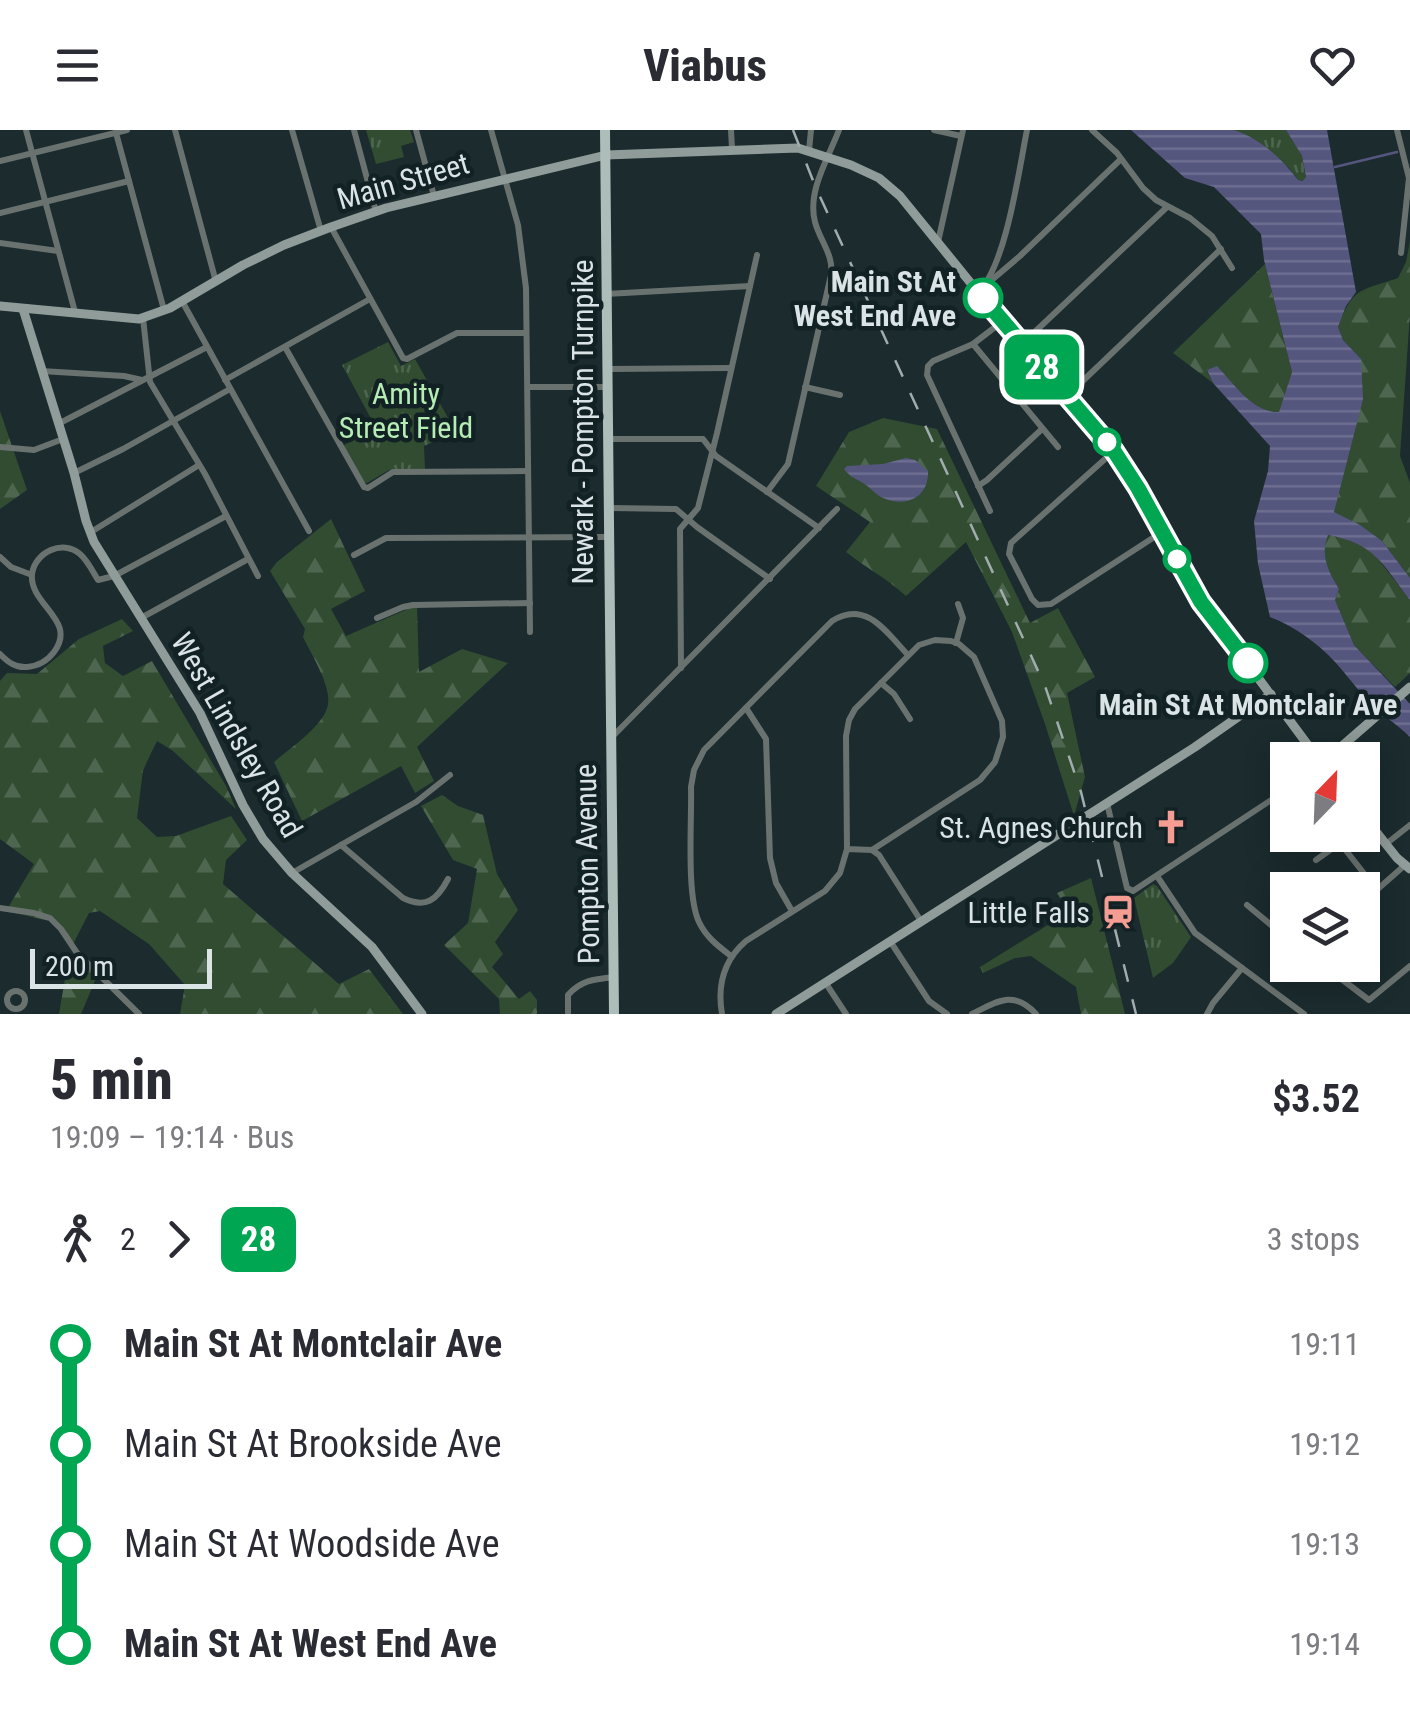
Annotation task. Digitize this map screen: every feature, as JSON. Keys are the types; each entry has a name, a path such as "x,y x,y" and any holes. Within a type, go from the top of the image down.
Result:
{"main road":[{"name":"Newark - Pompton Turnpike","path":"604,130 611,714"},
{"name":"Main Street","path":"0,306 143,318 284,246 326,229 504,179 606,156 732,149 809,151 868,172 890,185 938,243 983,288 1002,321 1114,451 1201,602 1309,742"},
{"name":"West Lindsley Road","path":"23,309 90,533 200,713 256,829 292,873 376,952 422,1014"},
{"path":"1346,742 1410,687"},
{"path":"776,1014 1197,746 1271,694"},
{"name":"Pompton Avenue","path":"611,714 614,1014"},
{"path":"1380,836 1407,867"}],"street":[{"path":"26,130 76,314"},
{"path":"0,161 127,130"},
{"path":"175,130 216,282"},
{"path":"292,130 326,229 404,358 457,333 526,333"},
{"path":"354,130 376,212"},
{"path":"416,130 434,197"},
{"path":"490,130 518,225 526,288 530,632"},
{"path":"731,130 732,149"},
{"path":"809,151 811,130"},
{"path":"767,492 788,464 832,268 816,224 813,202 838,130"},
{"path":"934,130 962,133 938,243"},
{"path":"983,288 1000,252 1027,130"},
{"path":"1092,130 1122,159 1143,188 1212,236 1232,268"},
{"path":"1397,130 1409,178 1401,253"},
{"path":"116,133 164,310"},
{"path":"983,288 1122,159"},
{"path":"0,212 129,181"},
{"path":"1022,344 1167,206"},
{"path":"0,244 58,251"},
{"path":"1066,397 1220,249"},
{"path":"681,668 679,534 682,523 698,508 757,255"},
{"path":"605,294 750,286"},
{"path":"225,380 370,299"},
{"path":"182,301 308,532"},
{"path":"143,318 146,378 199,465 258,576"},
{"path":"990,512 927,374 933,360 972,344 1002,321"},
{"path":"972,344 1058,447"},
{"path":"58,424 207,347"},
{"path":"285,347 362,486 366,488 393,472 528,471"},
{"path":"606,369 732,368"},
{"path":"41,371 146,378"},
{"path":"528,387 606,387"},
{"path":"805,387 840,395"},
{"path":"74,473 230,389"},
{"path":"978,486 1042,428"},
{"path":"0,447 34,450 63,438"},
{"path":"607,438 704,439 712,452 820,528"},
{"path":"1114,451 1009,548 1032,599 1047,606 1162,532"},
{"path":"90,533 199,465"},
{"path":"608,508 672,507 770,579"},
{"path":"611,738 837,510"},
{"path":"0,654 11,664 32,667 52,655 59,644 60,626 34,588 32,575 41,556 53,549 76,550 98,580 114,576 226,516"},
{"path":"354,555 386,538 608,537"},
{"path":"0,558 32,575"},
{"path":"141,618 248,559"},
{"path":"377,618 414,605 530,604"},
{"path":"956,643 963,618 958,604"},
{"path":"731,956 708,937 694,912 692,787 694,770 704,750 832,621 846,614 870,617 908,655"},
{"path":"722,1014 721,986 731,956 746,940 818,896 840,872 847,849 847,727 855,709 919,645 943,640 956,643 974,658 1002,721 1003,737 995,762 980,780 872,850"},
{"path":"881,683 894,694 910,719"},
{"path":"746,708 766,739 770,858 776,883 792,911"},
{"path":"292,873 416,802 450,775"},
{"path":"1107,803 1126,888 1130,891 1270,801"},
{"path":"1386,844 1410,825"},
{"path":"1316,860 1340,843 1363,872"},
{"path":"341,845 411,902 434,899 448,878"},
{"path":"847,849 872,850 879,855 922,922"},
{"path":"1380,888 1407,867"},
{"path":"1156,876 1195,932 1304,1014"},
{"path":"1247,905 1270,924"},
{"path":"0,908 50,918 77,953 139,1014"},
{"path":"890,941 929,1001 947,1014"},
{"path":"1346,982 1370,1000 1410,966"},
{"path":"1207,1014 1242,968"},
{"path":"568,1014 568,995 576,986 614,977"},
{"path":"825,982 846,1014"},
{"path":"972,1014 1007,999 1025,1004 1036,1014"}],"green space":[{"path":"366,130 410,130 414,142 401,146 404,157 376,164"},
{"path":"1233,130 1286,130 1302,156 1304,181 1298,180 1288,167"},
{"path":"1410,241 1410,314 1400,456 1410,483 1410,578 1382,541 1334,512 1361,359 1343,340 1338,327 1348,304 1359,292 1398,278"},
{"path":"1265,264 1292,372 1279,413 1252,403 1217,367 1207,371 1213,383 1173,353"},
{"name":"Amity Street Field","path":"388,342 401,366 415,359 456,432 424,446 425,469 389,470 367,483 343,446 375,426 342,365"},
{"path":"0,411 27,490 0,509"},
{"path":"883,418 937,429 1030,623 1058,608 1095,677 1067,693 1085,777 1074,816 1012,632 966,542 906,596 846,552 870,522 816,486 849,432"},
{"path":"331,519 365,591 331,609 346,636 417,605 419,672 462,649 508,663 417,747 434,781 415,793 401,766 302,821 274,762 321,720 328,696 303,637 305,629 270,571"},
{"path":"1327,535 1371,550 1410,600 1410,673 1395,687 1354,645 1335,600 1339,589 1326,563"},
{"path":"122,619 133,631 103,646 105,663 123,676 152,661 236,809 157,741 143,770 137,818 157,837 176,836 231,816 247,840 226,860 223,884 339,984 369,969 403,1014 180,1014 185,985 149,944 100,911 89,913 72,946 54,922 6,911 34,864 0,839 0,681 7,673 37,674 79,639"},
{"path":"442,795 483,815 497,874 518,910 495,942 503,954 492,967 519,999 530,991 537,1000 537,1014 500,1014 499,999 444,945 468,923 477,869 453,860 421,806"},
{"path":"1091,878 1125,1014 1081,1014 1076,987 1031,956 1015,958 983,973 980,967 1069,912 1057,893"},
{"path":"1153,884 1191,937 1173,963 1153,978 1134,898"},
{"path":"80,959 97,976 81,1014 59,1014 67,967"}],"water":[{"path":"1131,130 1233,130 1261,143 1303,181 1306,177 1302,156 1286,130 1327,130 1356,292 1338,327 1343,340 1361,359 1363,399 1334,512 1382,541 1410,578 1410,600 1376,557 1357,544 1328,535 1325,556 1339,589 1335,600 1354,645 1410,704 1410,737 1372,705 1322,649 1297,630 1270,617 1258,564 1254,521 1268,471 1270,446 1213,383 1207,370 1217,366 1252,403 1279,412 1292,372 1261,234 1214,187 1185,178"},
{"path":"906,458 928,471 921,494 908,501 883,498 844,469 847,466"}],"waterway":[{"path":"1335,167 1397,152"}],"railway":[{"path":"793,130 1045,686 1081,792 1136,1014"}],"bus line":[{"name":"28","path":"983,298 1114,451 1201,602 1248,663"}],"place":[{"name":"Main St At West End Ave","path":"983,298"},
{"name":"Main St At Montclair Ave","path":"1248,663"},
{"name":"St. Agnes Church","path":"1171,827"},
{"name":"Little Falls","path":"1118,912"}]}
